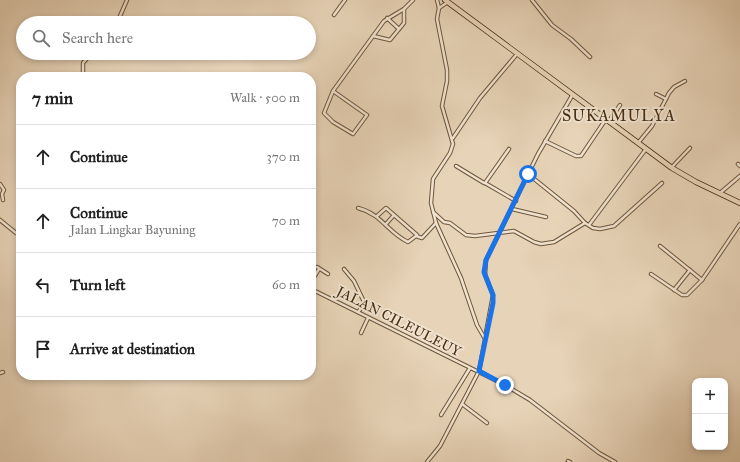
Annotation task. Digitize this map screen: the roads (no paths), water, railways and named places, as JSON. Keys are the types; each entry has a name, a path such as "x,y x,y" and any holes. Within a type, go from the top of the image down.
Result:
{"highway":[{"path":"446,1 574,94 672,168 740,204"}],"street":[{"path":"120,16 127,0"},
{"path":"334,15 345,0"},
{"path":"333,91 366,115 353,134 333,122 324,113 333,91 372,36 387,18 404,9 413,0"},
{"path":"437,0 439,8 437,19 447,70 447,81 442,106 444,118 453,139 453,144 450,153 433,179 431,191 432,212 461,278 477,325 485,339"},
{"path":"532,0 552,25 571,39 590,57"},
{"path":"439,8 446,1"},
{"path":"372,36 390,40 405,21 404,9"},
{"path":"387,18 399,29"},
{"path":"453,139 476,103 518,54"},
{"path":"83,72 83,63 86,60"},
{"path":"638,143 652,126 674,87 685,81"},
{"path":"426,462 440,446 479,371 493,295 485,275 486,260 545,141 574,94"},
{"path":"656,94 666,99"},
{"path":"545,141 576,156 581,156 620,105"},
{"path":"672,168 690,148"},
{"path":"589,226 646,149"},
{"path":"485,183 509,150"},
{"path":"456,166 516,201"},
{"path":"528,174 569,207 585,223 589,226 600,229 614,226 662,183"},
{"path":"720,194 740,176"},
{"path":"0,184 4,190 2,194 3,200"},
{"path":"358,208 369,211 377,216 406,241 410,242 417,235"},
{"path":"377,216 385,208 422,238 436,224"},
{"path":"512,209 546,217"},
{"path":"432,212 444,222 450,223 466,235 475,236 501,232 516,232 534,242 541,244 554,242 585,223"},
{"path":"386,224 394,215"},
{"path":"0,220 16,233"},
{"path":"651,274 674,290 686,296 702,280 740,224"},
{"path":"660,246 702,280"},
{"path":"316,272 318,268 328,274"},
{"path":"344,269 355,283 365,304 358,312"},
{"path":"674,290 690,270"},
{"name":"JALAN CILEULEUY","path":"316,291 470,368 479,371 530,400 578,438 615,462"},
{"path":"361,333 368,318"},
{"path":"441,415 470,368"},
{"path":"462,404 487,424"}],"district":[{"name":"SUKAMULYA","path":"619,115"}]}
